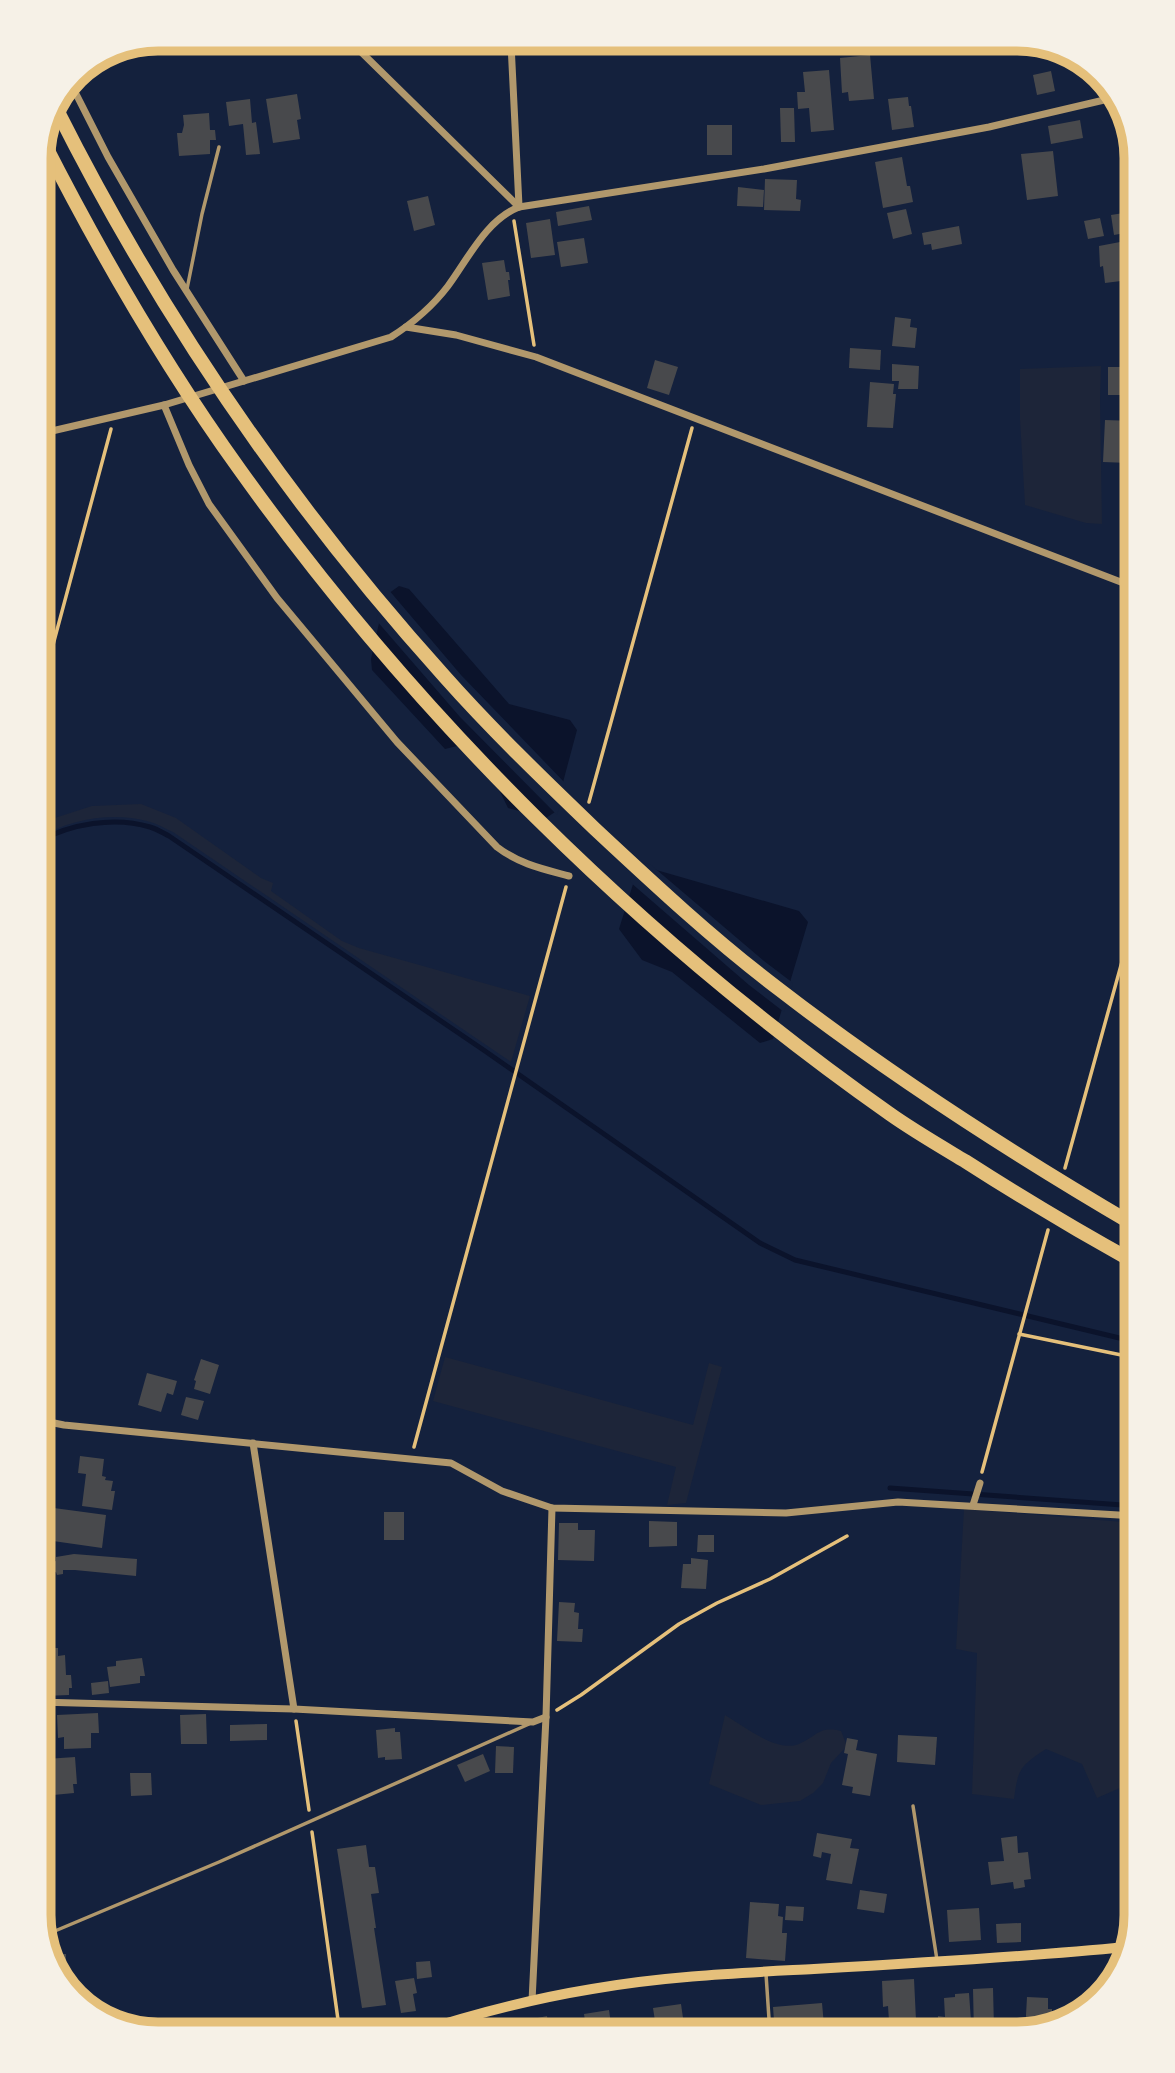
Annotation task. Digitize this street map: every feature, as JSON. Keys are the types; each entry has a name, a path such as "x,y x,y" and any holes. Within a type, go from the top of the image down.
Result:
{"highway":[{"path":"60,116 92,180 168,309 253,439 334,546 445,678 490,725 545,781 662,891 778,989 911,1086 1038,1168 1124,1219"},
{"path":"51,157 87,228 140,316 240,470 333,593 423,698 522,805 642,917 757,1014 892,1116 1021,1197 1124,1256"}],"main road":[{"path":"455,2022 531,2001 639,1982 766,1971 1041,1956 1119,1948"}],"street":[{"path":"360,51 519,207"},
{"path":"511,51 519,207"},
{"path":"75,91 108,157 244,381"},
{"path":"51,431 164,405 391,337 423,314 446,289 496,222 507,212 519,207 764,169 989,127 1107,99"},
{"path":"406,327 456,335 536,357 1124,584"},
{"path":"164,405 209,504 277,598 397,742 497,847 521,863 569,876"},
{"path":"51,1422 451,1463 502,1491 552,1508 786,1513 898,1502 974,1504 1124,1516"},
{"path":"253,1443 294,1709"},
{"path":"974,1504 980,1483"},
{"path":"531,2001 546,1717 552,1508"},
{"path":"51,1702 294,1709 533,1722 546,1717"}],"lane":[{"path":"187,291 219,147"},
{"path":"52,1932 533,1722"},
{"path":"913,1806 938,1962"},
{"path":"766,1971 769,2022"}],"path":[{"path":"519,207 513,218 536,357"},
{"path":"51,652 114,417"},
{"path":"587,809 694,419"},
{"path":"411,1459 569,876"},
{"path":"1062,1178 1124,954"},
{"path":"980,1483 1051,1219"},
{"path":"1019,1334 1124,1356"},
{"path":"546,1717 679,1624 770,1579 848,1536"},
{"path":"294,1709 338,2022"}],"shaded area":[{"path":"1101,366 1102,524 1086,523 1025,505 1020,369"},
{"path":"399,586 409,589 509,704 570,720 577,730 555,812 546,818 508,808 490,771 457,746 445,749 372,670 371,659 385,596"},
{"path":"141,804 176,818 261,878 273,883 271,891 342,941 530,996 511,1062 173,832 150,822 120,817 92,819 51,831 51,819 92,806"},
{"path":"639,865 799,911 808,922 773,1039 760,1043 672,972 642,960 619,929"},
{"path":"445,1357 693,1425 709,1363 722,1367 686,1503 667,1505 676,1467 433,1401"},
{"path":"964,1509 1124,1522 1124,1786 1097,1798 1082,1764 1046,1749 1022,1769 1014,1799 972,1794 977,1653 956,1649"},
{"path":"725,1715 762,1738 783,1745 801,1743 828,1730 841,1731 847,1746 831,1763 823,1783 813,1793 800,1801 761,1805 709,1784"}],"pier":[{"path":"388,589 461,675 566,784 557,815 460,717 376,620 382,595"},
{"path":"639,861 651,865 793,983 784,1012 630,882 635,864"}],"building":[{"path":"870,55 874,99 849,101 848,92 842,93 840,58"},
{"path":"829,70 834,130 811,132 809,108 798,109 797,92 805,92 803,72"},
{"path":"1051,71 1055,91 1037,95 1033,75"},
{"path":"297,94 301,119 297,120 300,139 273,143 266,99"},
{"path":"908,97 914,127 892,130 888,99"},
{"path":"250,99 252,123 256,122 260,154 246,155 243,124 229,126 226,102"},
{"path":"780,108 794,108 795,142 781,142"},
{"path":"209,113 210,130 215,130 216,140 210,140 210,154 179,156 177,133 182,133 183,115"},
{"path":"1080,120 1083,138 1051,144 1048,126"},
{"path":"707,125 732,125 732,155 707,155"},
{"path":"1053,151 1058,196 1027,200 1021,154"},
{"path":"902,157 913,202 883,208 875,162"},
{"path":"765,179 797,180 796,199 801,200 800,211 764,210"},
{"path":"738,187 764,190 763,207 737,206"},
{"path":"428,196 435,225 414,231 407,201"},
{"path":"589,206 592,220 558,226 556,212"},
{"path":"906,209 912,234 893,239 887,213"},
{"path":"1124,213 1124,233 1114,235 1111,215"},
{"path":"1100,218 1104,236 1088,239 1084,221"},
{"path":"550,219 555,255 531,258 526,223"},
{"path":"959,226 962,244 932,250 931,244 924,245 922,233"},
{"path":"584,238 588,263 561,267 557,242"},
{"path":"1120,242 1124,259 1124,290 1121,281 1105,283 1103,266 1100,267 1099,246"},
{"path":"504,260 506,272 509,272 510,296 488,300 482,263"},
{"path":"895,317 911,319 910,327 917,328 915,348 892,346"},
{"path":"850,348 881,350 880,370 849,368"},
{"path":"655,360 678,367 669,395 647,388"},
{"path":"892,364 919,366 918,389 898,389 899,381 892,381"},
{"path":"1108,367 1124,367 1124,395 1108,395"},
{"path":"870,382 894,384 893,394 896,394 893,428 867,427"},
{"path":"1105,420 1124,421 1124,463 1103,462"},
{"path":"201,1359 219,1365 210,1394 194,1389"},
{"path":"147,1373 177,1381 173,1395 167,1393 161,1412 138,1405"},
{"path":"186,1397 204,1401 198,1420 181,1415"},
{"path":"80,1456 104,1459 102,1476 106,1477 105,1480 113,1481 111,1491 115,1491 112,1510 82,1506 86,1474 78,1473"},
{"path":"51,1508 106,1515 102,1548 51,1541"},
{"path":"384,1512 404,1512 404,1540 384,1540"},
{"path":"649,1521 677,1522 677,1546 649,1547"},
{"path":"559,1523 578,1523 578,1530 595,1530 594,1561 558,1560"},
{"path":"698,1535 714,1535 714,1552 697,1552"},
{"path":"74,1554 137,1559 136,1576 75,1570 63,1570 63,1574 57,1575 56,1572 53,1573 52,1562 56,1561 56,1557"},
{"path":"691,1558 708,1560 706,1589 681,1588 683,1564 691,1564"},
{"path":"559,1602 575,1603 574,1612 579,1613 578,1629 583,1629 582,1642 557,1641"},
{"path":"51,1648 58,1648 58,1656 65,1655 66,1675 71,1675 72,1688 69,1688 69,1695 51,1696"},
{"path":"142,1658 145,1676 140,1676 140,1683 110,1687 107,1667 116,1666 116,1661"},
{"path":"108,1681 109,1693 92,1695 91,1683"},
{"path":"98,1713 99,1733 91,1733 91,1748 64,1749 64,1737 58,1738 57,1715"},
{"path":"206,1714 207,1744 181,1744 180,1715"},
{"path":"267,1724 267,1740 230,1741 230,1725"},
{"path":"395,1728 395,1732 400,1732 402,1759 378,1758 376,1730"},
{"path":"898,1735 937,1737 935,1765 897,1762"},
{"path":"847,1738 858,1740 856,1750 877,1754 870,1796 852,1793 853,1787 842,1785 848,1754 844,1753"},
{"path":"496,1746 514,1747 513,1773 495,1773"},
{"path":"483,1754 490,1771 465,1782 457,1765"},
{"path":"75,1757 77,1784 73,1784 74,1793 51,1795 51,1759"},
{"path":"130,1773 151,1773 152,1795 131,1796"},
{"path":"817,1833 852,1839 850,1848 859,1849 852,1884 826,1880 831,1854 822,1852 821,1858 813,1856"},
{"path":"1017,1836 1018,1853 1028,1852 1031,1879 1024,1880 1025,1887 1014,1889 1013,1882 991,1885 988,1862 1004,1861 1001,1838"},
{"path":"366,1845 369,1867 375,1867 379,1893 371,1894 386,2005 362,2008 337,1849"},
{"path":"860,1890 887,1894 884,1913 857,1909"},
{"path":"750,1902 779,1904 778,1916 783,1917 782,1933 787,1933 785,1961 746,1958"},
{"path":"786,1906 804,1907 803,1921 785,1920"},
{"path":"979,1908 981,1940 949,1942 947,1910"},
{"path":"1021,1923 1021,1942 997,1943 996,1924"},
{"path":"59,1954 66,1954 66,1969"},
{"path":"430,1961 432,1977 417,1979 416,1962"},
{"path":"414,1978 416,2011 401,2013 395,1981"},
{"path":"914,1979 916,2020 889,2021 888,2006 883,2007 882,1981"},
{"path":"993,1988 994,2022 974,2022 973,1989"},
{"path":"969,1993 971,2022 938,2022 938,2016 945,2017 944,1998 955,1997 955,1994"},
{"path":"1027,1997 1048,1998 1048,2009 1052,2009 1052,2016 1026,2021"},
{"path":"822,2003 824,2022 774,2022 773,2007"},
{"path":"681,2004 684,2022 655,2022 653,2008"},
{"path":"609,2010 611,2022 585,2022 584,2014"},
{"path":"547,2016 548,2022 518,2022"}],"waterway":[{"path":"51,835 79,826 122,822 153,828 169,836 485,1051 760,1243 795,1260 1124,1339"},
{"path":"890,1488 1124,1505"}]}
